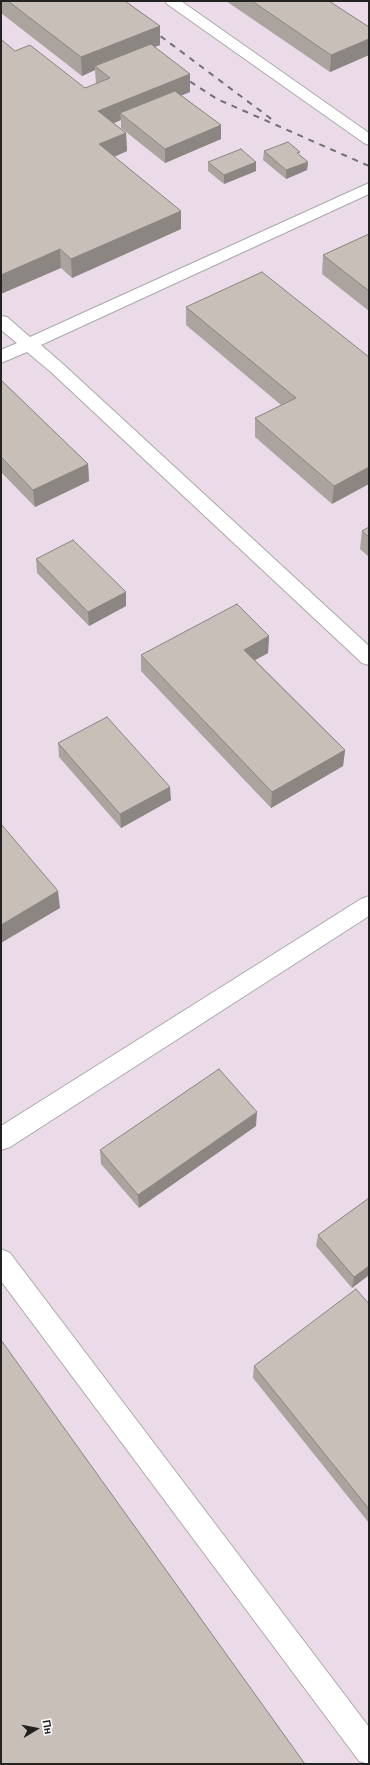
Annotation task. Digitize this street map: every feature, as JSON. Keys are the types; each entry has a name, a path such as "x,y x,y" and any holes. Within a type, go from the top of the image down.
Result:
{"lane":[{"path":"172,1 369,140"},
{"path":"1,357 369,188"},
{"path":"1,321 58,369 369,658"},
{"path":"1,1139 369,905"},
{"path":"1,1261 369,1751"}],"shaded area":[{"path":"1,1 369,1 369,1764 1,1764"}],"building":[{"path":"8,1 125,1 160,26 81,57"},
{"path":"252,1 329,1 369,27 369,39 331,55"},
{"path":"3,41 15,51 30,45 85,88 110,78 95,66 151,44 190,74 98,111 126,133 99,144 181,211 71,259 60,249 1,275 1,42"},
{"path":"175,91 221,125 165,149 120,113"},
{"path":"288,142 300,152 297,153 308,162 286,170 264,151"},
{"path":"241,149 256,162 224,175 208,162"},
{"path":"369,234 369,291 323,255"},
{"path":"262,272 369,357 369,467 334,486 255,418 296,398 186,307"},
{"path":"1,380 88,464 33,490 1,457"},
{"path":"369,527 369,537 362,531"},
{"path":"73,540 126,592 88,612 36,559"},
{"path":"237,604 269,636 244,650 345,750 272,792 141,655"},
{"path":"107,717 170,787 120,814 58,743"},
{"path":"1,824 58,891 1,925"},
{"path":"219,1069 257,1112 138,1195 100,1150"},
{"path":"369,1198 369,1266 354,1277 318,1235"},
{"path":"356,1289 369,1304 369,1509 254,1366"},
{"path":"1,1340 305,1764 1,1764"}],"railway":[{"path":"151,29 274,121"},
{"path":"180,75 217,99 369,166"}]}
